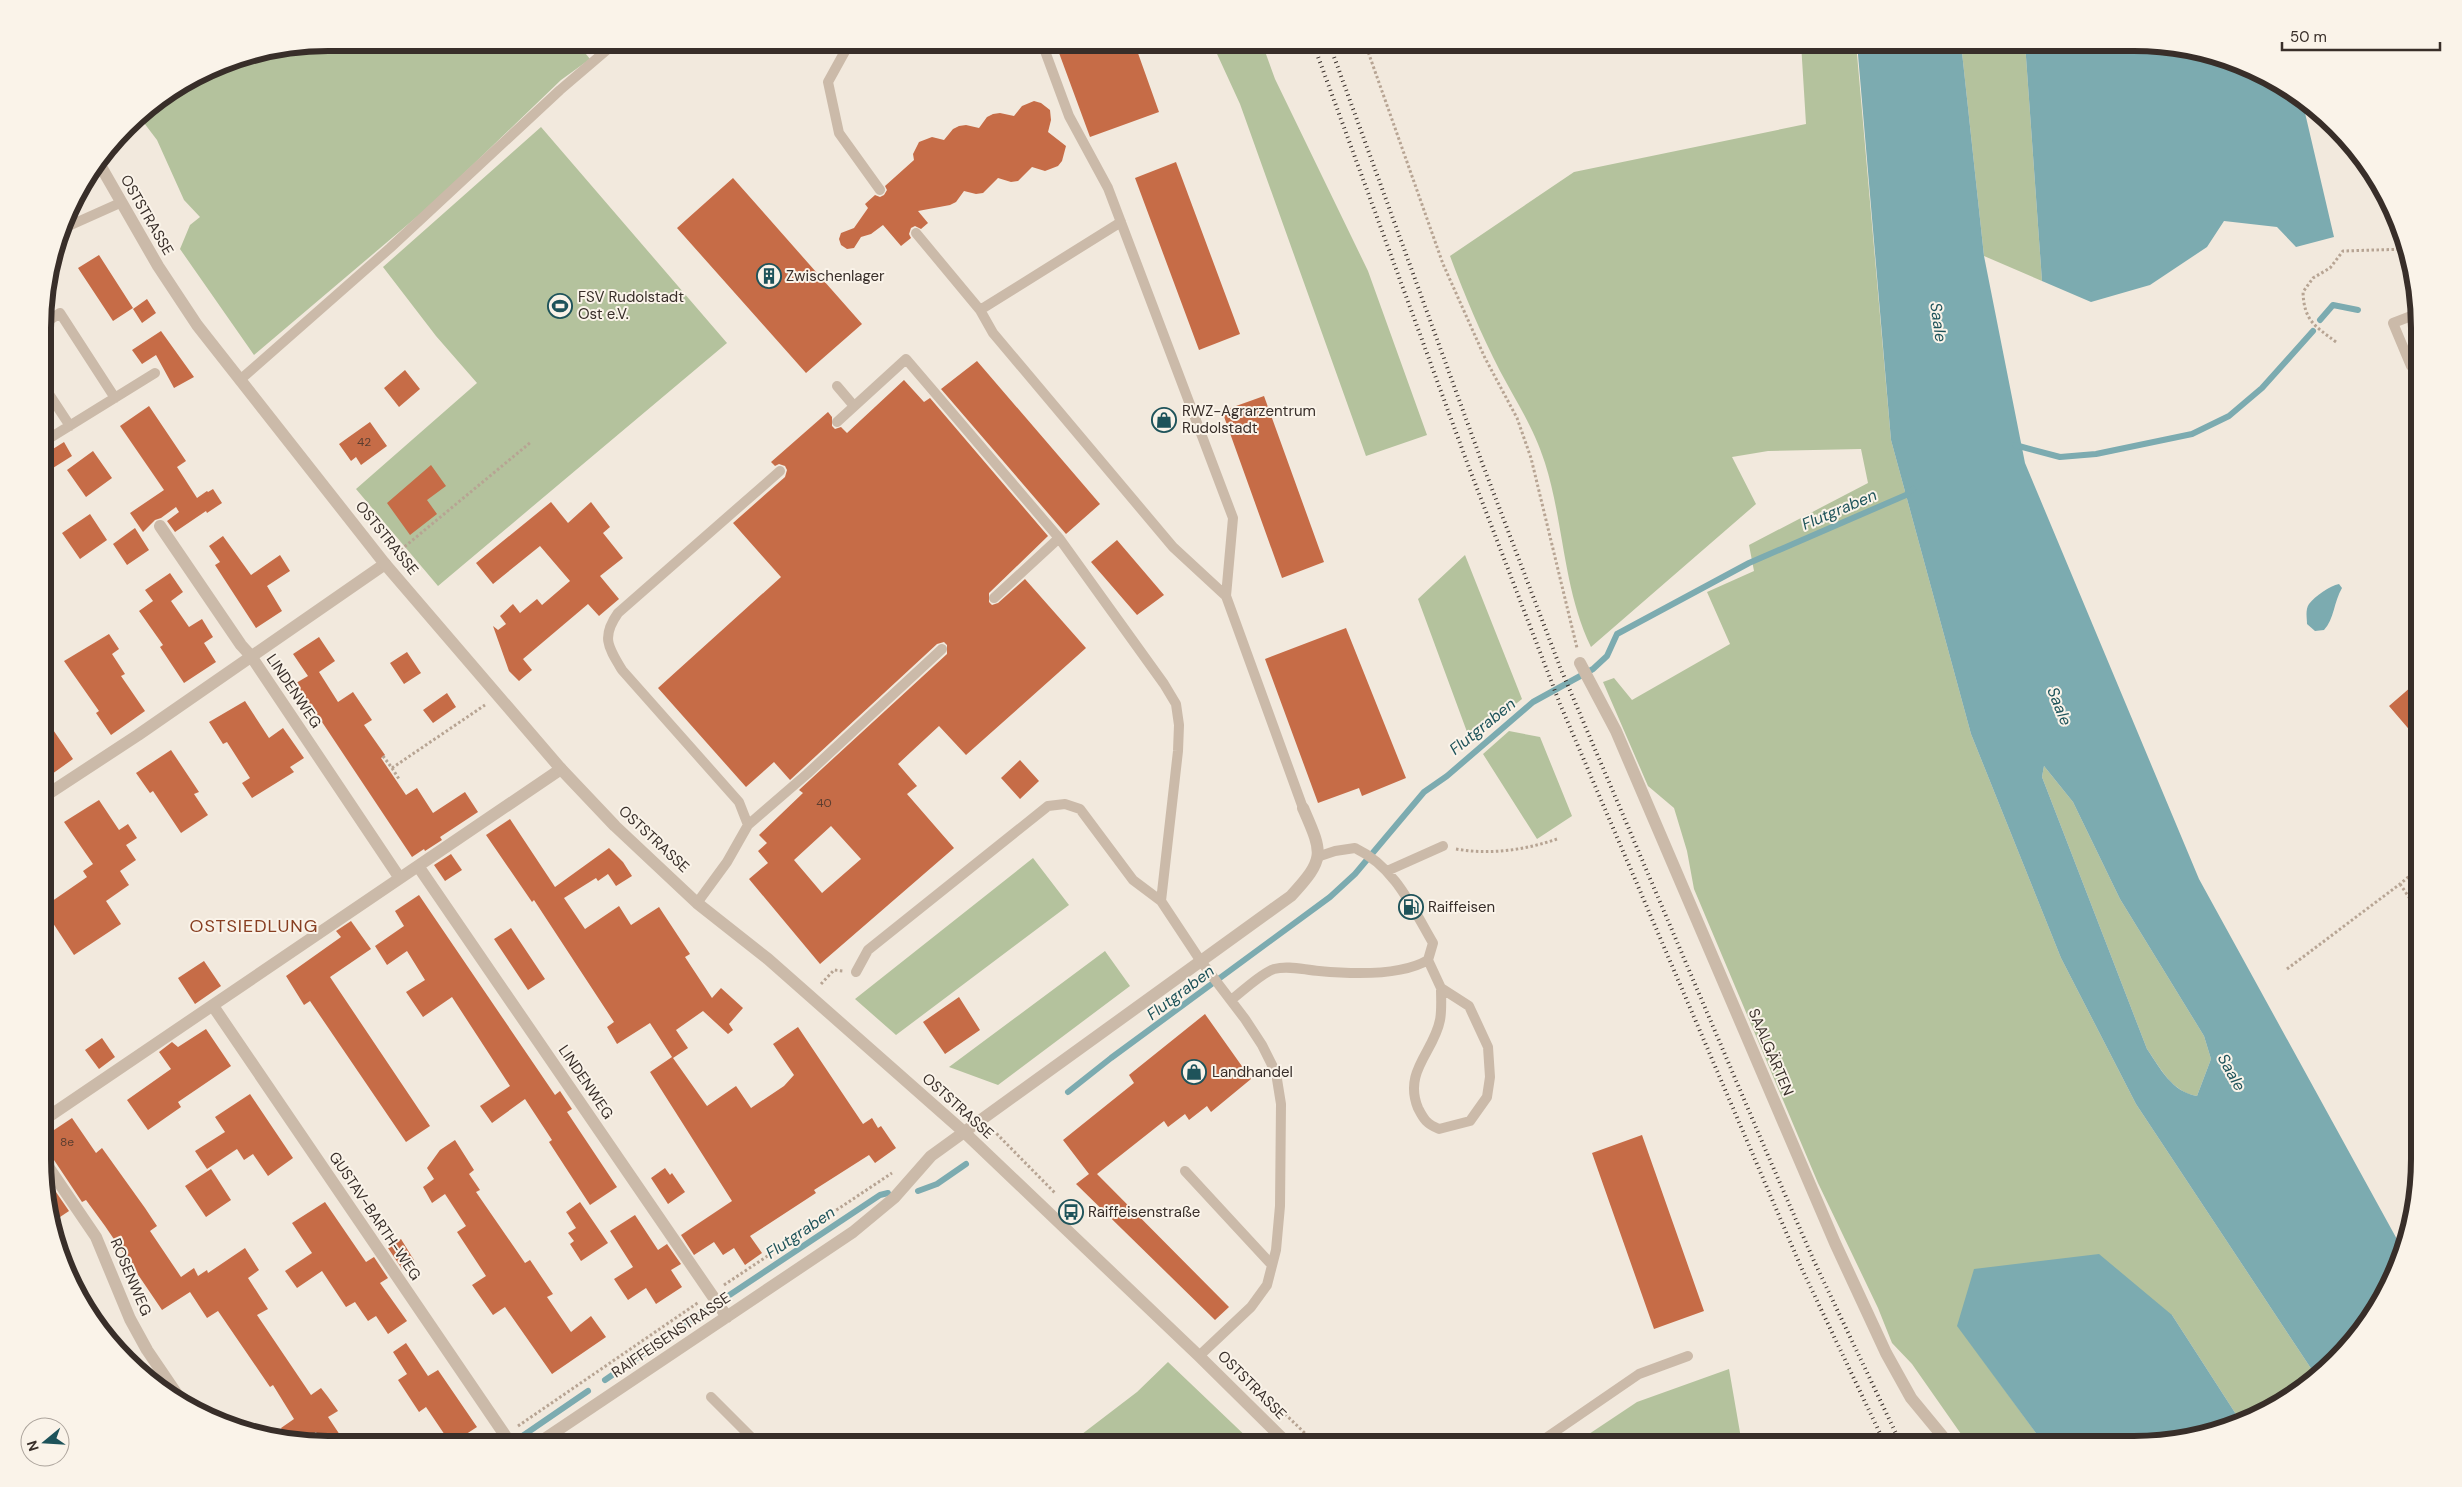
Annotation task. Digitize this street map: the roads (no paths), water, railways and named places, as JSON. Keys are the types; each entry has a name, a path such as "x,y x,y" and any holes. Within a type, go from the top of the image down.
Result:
{"street":[{"name":"OSTSTRASSE","path":"102,169 120,203 197,325 385,564 561,769 616,826 697,902 768,959 964,1132 1199,1356 1280,1436"},
{"name":"LINDENWEG","path":"160,526 240,645 251,656 399,878"},
{"path":"51,792 138,735 385,564"},
{"name":"SAALGÄRTEN","path":"1580,663 1616,731 1835,1243 1882,1344 1911,1398 1942,1436"},
{"path":"51,1115 561,769"},
{"path":"1303,808 1315,836 1320,856"},
{"name":"RAIFFEISENSTRASSE","path":"549,1436 853,1232 894,1198 931,1156 1291,896 1312,873 1320,856"},
{"name":"LINDENWEG","path":"418,866 727,1317"},
{"name":"GUSTAV-BARTH-WEG","path":"213,1006 506,1436"},
{"name":"ROSENWEG","path":"52,1172 96,1237 130,1319 147,1350 173,1388"}],"lane":[{"path":"241,379 390,248 605,51"},
{"path":"845,51 828,82 839,133 880,190"},
{"path":"1045,51 1069,116 1108,188 1233,518 1226,596 1303,808"},
{"path":"71,225 120,203"},
{"path":"980,310 1121,222"},
{"path":"916,233 980,310 993,333 1172,547 1226,596"},
{"path":"51,319 60,314 116,398"},
{"path":"2410,316 2393,323 2411,366"},
{"path":"837,422 906,359 1059,538 1164,684 1176,704 1179,725 1178,751 1161,901"},
{"path":"51,437 154,373"},
{"path":"837,386 854,406"},
{"path":"51,397 70,426"},
{"path":"748,825 739,802 622,670 610,650 608,627 618,613 780,471"},
{"path":"994,598 1059,538"},
{"path":"697,902 727,862 748,825 807,774 942,649"},
{"path":"856,972 868,950 1048,806 1065,804 1080,809 1132,880 1161,901 1200,960 1262,1045 1276,1074 1280,1090 1280,1206 1276,1250 1272,1266 1260,1297 1199,1356"},
{"path":"1387,872 1443,846"},
{"path":"1320,856 1355,848 1376,861 1400,886 1433,943 1428,960 1441,988 1440,1020 1417,1071 1413,1086 1417,1105 1426,1123 1439,1129 1470,1121 1487,1098 1490,1077 1488,1047 1469,1006 1441,988"},
{"path":"1230,1000 1272,970 1289,966 1336,972 1400,970 1416,967 1428,960"},
{"path":"1185,1171 1272,1266"},
{"path":"1549,1436 1640,1374 1688,1356"},
{"path":"711,1397 750,1436"}],"water":[{"name":"Saale","path":"1858,51 1962,51 1984,256 2025,463 2199,879 2398,1241 2390,1265 2364,1313 2330,1355 2312,1370 2136,1104 2061,958 1971,734 1891,440","holes":["2044,766 2073,802 2120,899 2204,1036 2211,1059 2197,1096 2180,1090 2162,1071 2147,1049 2042,777"]},
{"path":"2026,51 2134,51 2188,57 2240,72 2272,88 2304,110 2334,237 2296,247 2277,227 2224,221 2207,247 2150,285 2091,302 2042,281"},
{"path":"2339,584 2342,588 2330,621 2324,630 2315,631 2307,624 2308,606 2319,595"},
{"path":"2099,1254 2172,1315 2237,1416 2206,1426 2152,1435 2038,1436 1957,1326 1974,1269"}],"waterway":[{"path":"2320,320 2333,305 2358,310"},
{"path":"2015,445 2060,457 2096,454 2192,434 2229,416 2262,388 2313,331"},
{"name":"Flutgraben","path":"1068,1092 1111,1058 1330,897 1355,874 1424,792 1447,776 1533,702 1593,669 1607,656 1617,634 1749,563 1906,495 1913,489"},
{"name":"Flutgraben","path":"918,1191 937,1184 966,1164"},
{"name":"Flutgraben","path":"728,1296 880,1195 888,1193"},
{"name":"Flutgraben","path":"605,1380 705,1311"},
{"name":"Flutgraben","path":"522,1436 588,1391"}],"railway":[{"path":"1316,51 1468,465 1560,704 1801,1267 1881,1436"},
{"path":"1332,51 1481,460 1560,667 1814,1261 1897,1436"}],"place":[{"name":"Zwischenlager","path":"769,276"},
{"name":"FSV Rudolstadt Ost e.V.","path":"560,306"},
{"name":"RWZ-Agrarzentrum Rudolstadt","path":"1164,420"},
{"name":"Raiffeisen","path":"1411,907"},
{"name":"Landhandel","path":"1194,1072"},
{"name":"Raiffeisenstraße","path":"1071,1212"}],"district":[{"name":"OSTSIEDLUNG","path":"254,926"}]}
